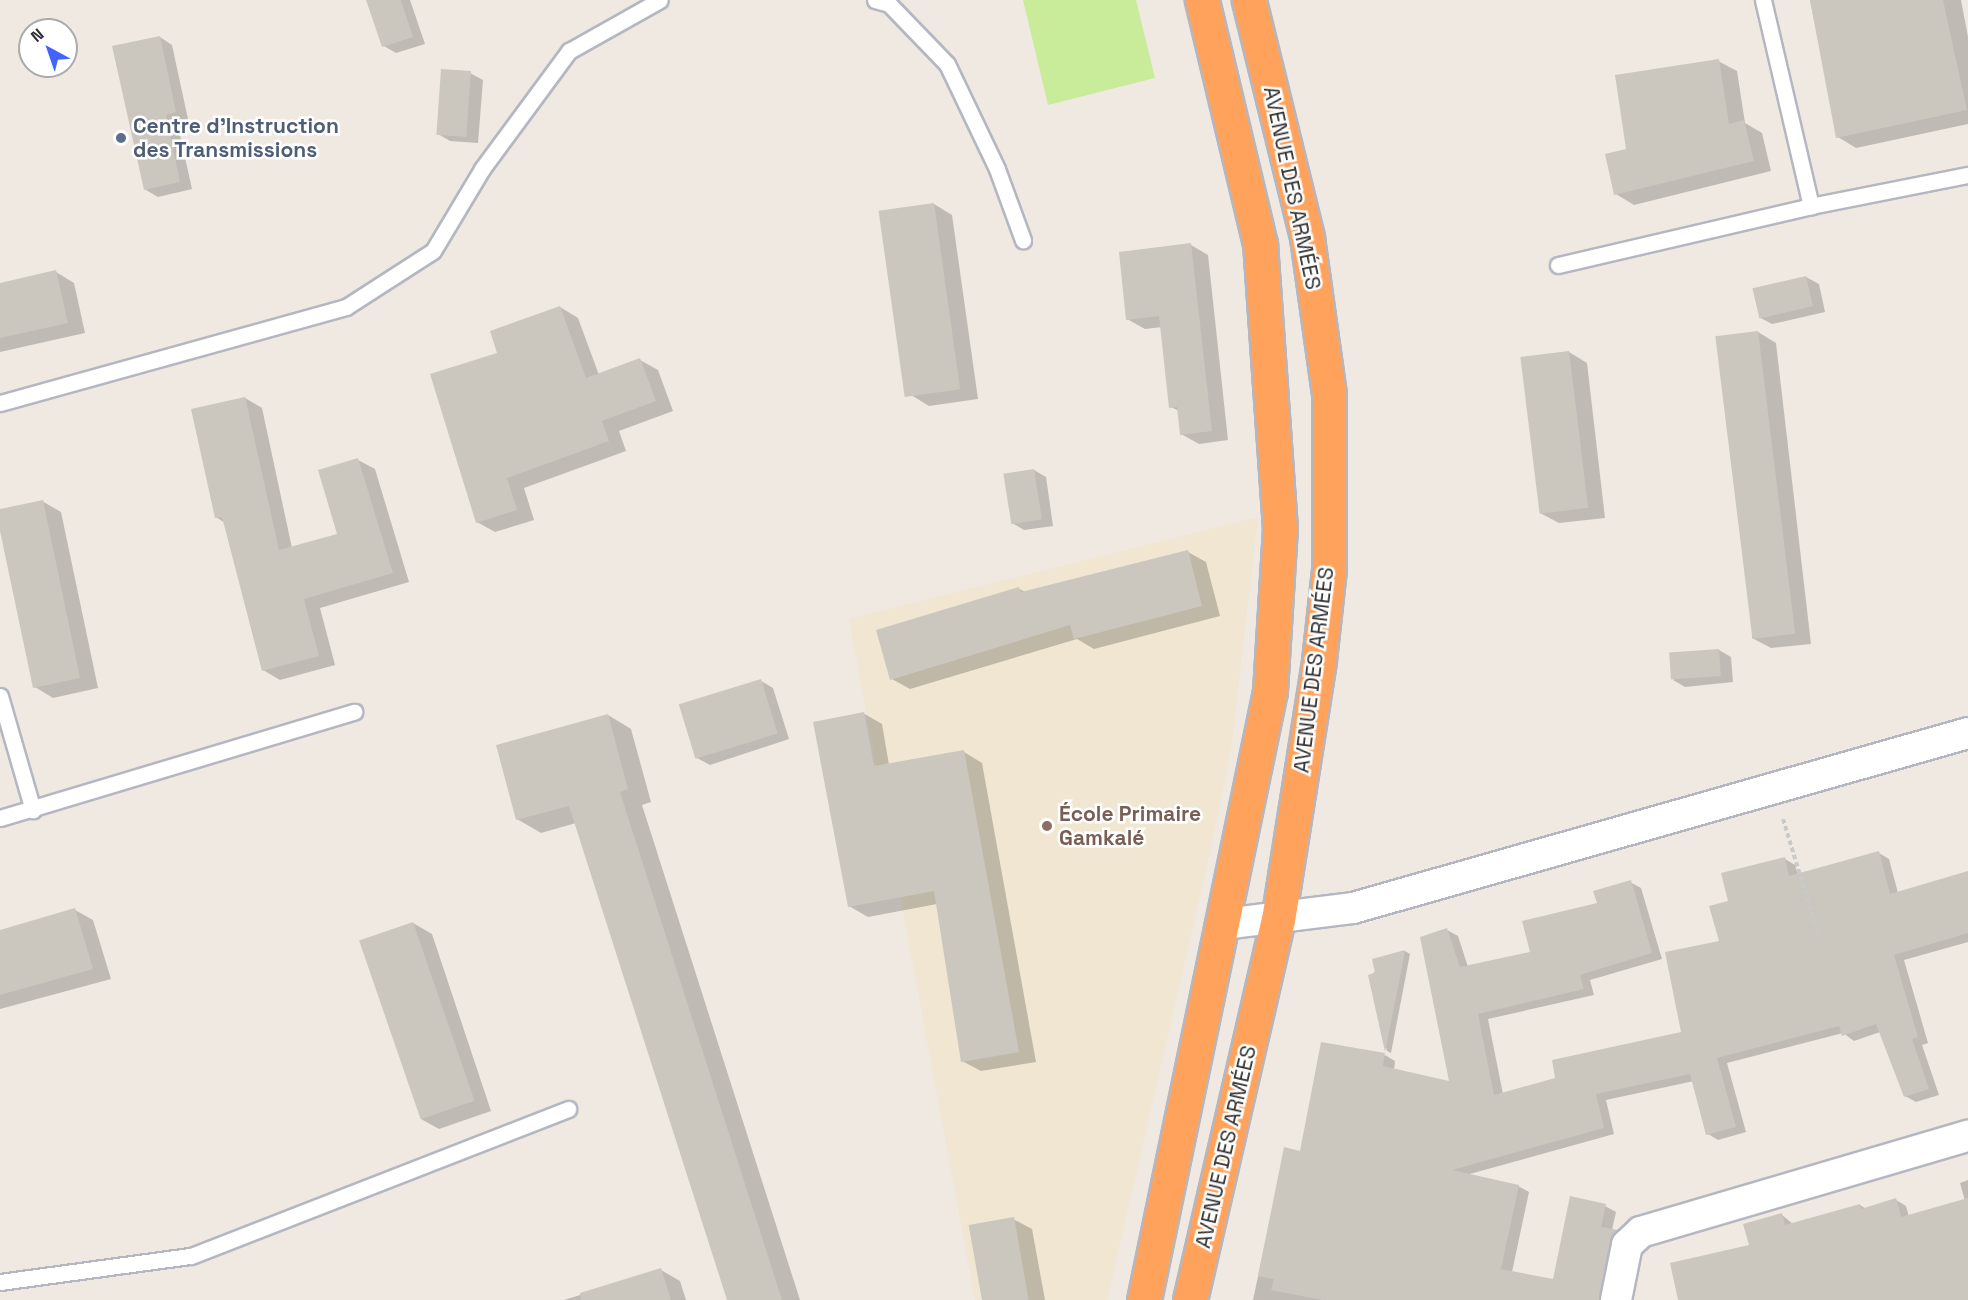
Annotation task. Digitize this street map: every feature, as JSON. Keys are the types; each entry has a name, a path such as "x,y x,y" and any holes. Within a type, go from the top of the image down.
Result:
{"highway":[{"name":"AVENUE DES ARMÉES","path":"1144,1300 1224,924 1270,691 1281,530 1260,244 1203,0"},
{"name":"AVENUE DES ARMÉES","path":"1190,1300 1278,920 1319,660 1329,569 1329,394 1306,237 1249,0"}],"street":[{"path":"1224,924 1278,920 1353,908 1968,733"},
{"path":"1616,1300 1627,1245 1641,1232 1968,1136"}],"lane":[{"path":"0,403 346,307 433,251 482,169 569,51 660,0"},
{"path":"875,0 889,4 947,64 997,170 1023,240"},
{"path":"1763,0 1811,206"},
{"path":"1558,265 1811,206 1968,175"},
{"path":"0,696 33,810"},
{"path":"0,818 33,810 354,712"},
{"path":"0,1282 190,1256 568,1109"}],"path":[{"path":"1773,790 1818,934"}],"shaded area":[{"path":"1258,517 1232,741 1214,835 1107,1300 975,1300 849,619"}],"green space":[{"path":"1023,0 1136,0 1155,78 1048,105"}],"building":[{"path":"366,0 401,0 413,37 382,47"},
{"path":"1810,0 1943,0 1967,110 1836,138"},
{"path":"160,36 176,112 166,115 180,182 144,190 112,46"},
{"path":"1719,59 1729,124 1744,120 1754,161 1614,195 1605,154 1626,149 1615,75"},
{"path":"441,69 471,71 466,137 436,135"},
{"path":"934,203 960,389 905,397 879,211"},
{"path":"1191,243 1212,431 1180,435 1177,407 1169,408 1159,316 1126,320 1119,252"},
{"path":"56,270 68,323 0,338 0,283"},
{"path":"1806,276 1813,306 1759,319 1752,288"},
{"path":"560,306 586,378 640,358 656,401 602,421 609,441 507,478 517,510 476,523 430,374 497,353 490,331"},
{"path":"1758,331 1795,634 1752,639 1715,336"},
{"path":"1569,351 1588,508 1540,514 1520,357"},
{"path":"245,397 279,550 337,534 318,470 358,458 393,573 304,599 319,656 262,671 222,517 215,518 191,409"},
{"path":"1034,469 1042,519 1011,524 1003,474"},
{"path":"43,500 80,678 33,688 0,531 0,509"},
{"path":"1188,550 1202,606 1074,639 1070,625 890,680 876,630 1019,587 1021,592"},
{"path":"1719,649 1721,676 1671,679 1669,652"},
{"path":"761,679 778,734 695,759 679,704"},
{"path":"864,712 874,766 964,750 1019,1052 961,1062 934,891 848,907 813,722"},
{"path":"608,714 628,789 620,792 782,1300 727,1300 569,806 516,820 496,745"},
{"path":"1879,851 1890,894 1968,871 1968,933 1894,955 1918,1037 1912,1039 1929,1089 1904,1097 1876,1024 1842,1036 1839,1026 1717,1058 1736,1127 1706,1135 1690,1074 1596,1094 1604,1128 1452,1170 1519,1185 1501,1269 1553,1279 1570,1196 1606,1204 1601,1227 1618,1230 1610,1242 1599,1300 1323,1300 1271,1290 1274,1279 1258,1276 1284,1147 1300,1151 1321,1042 1385,1053 1383,1066 1449,1081 1420,937 1447,928 1460,967 1530,952 1522,921 1597,903 1593,891 1631,880 1652,953 1580,975 1584,989 1478,1014 1494,1095 1555,1078 1552,1060 1681,1032 1665,952 1719,941 1709,906 1728,901 1721,873 1785,857 1789,876"},
{"path":"75,908 93,969 0,995 0,930"},
{"path":"413,922 475,1101 421,1119 359,941"},
{"path":"1405,950 1385,1052 1368,975 1375,973 1372,959"},
{"path":"1896,1198 1901,1217 1968,1198 1968,1300 1678,1300 1670,1263 1749,1245 1743,1224 1782,1213 1785,1225 1860,1204 1861,1209"},
{"path":"1014,1217 1029,1300 982,1300 969,1225"},
{"path":"661,1268 671,1300 581,1300 580,1293"}],"place":[{"name":"Centre d'Instruction des Transmissions","path":"121,138"},
{"name":"École Primaire Gamkalé","path":"1047,826"}]}
